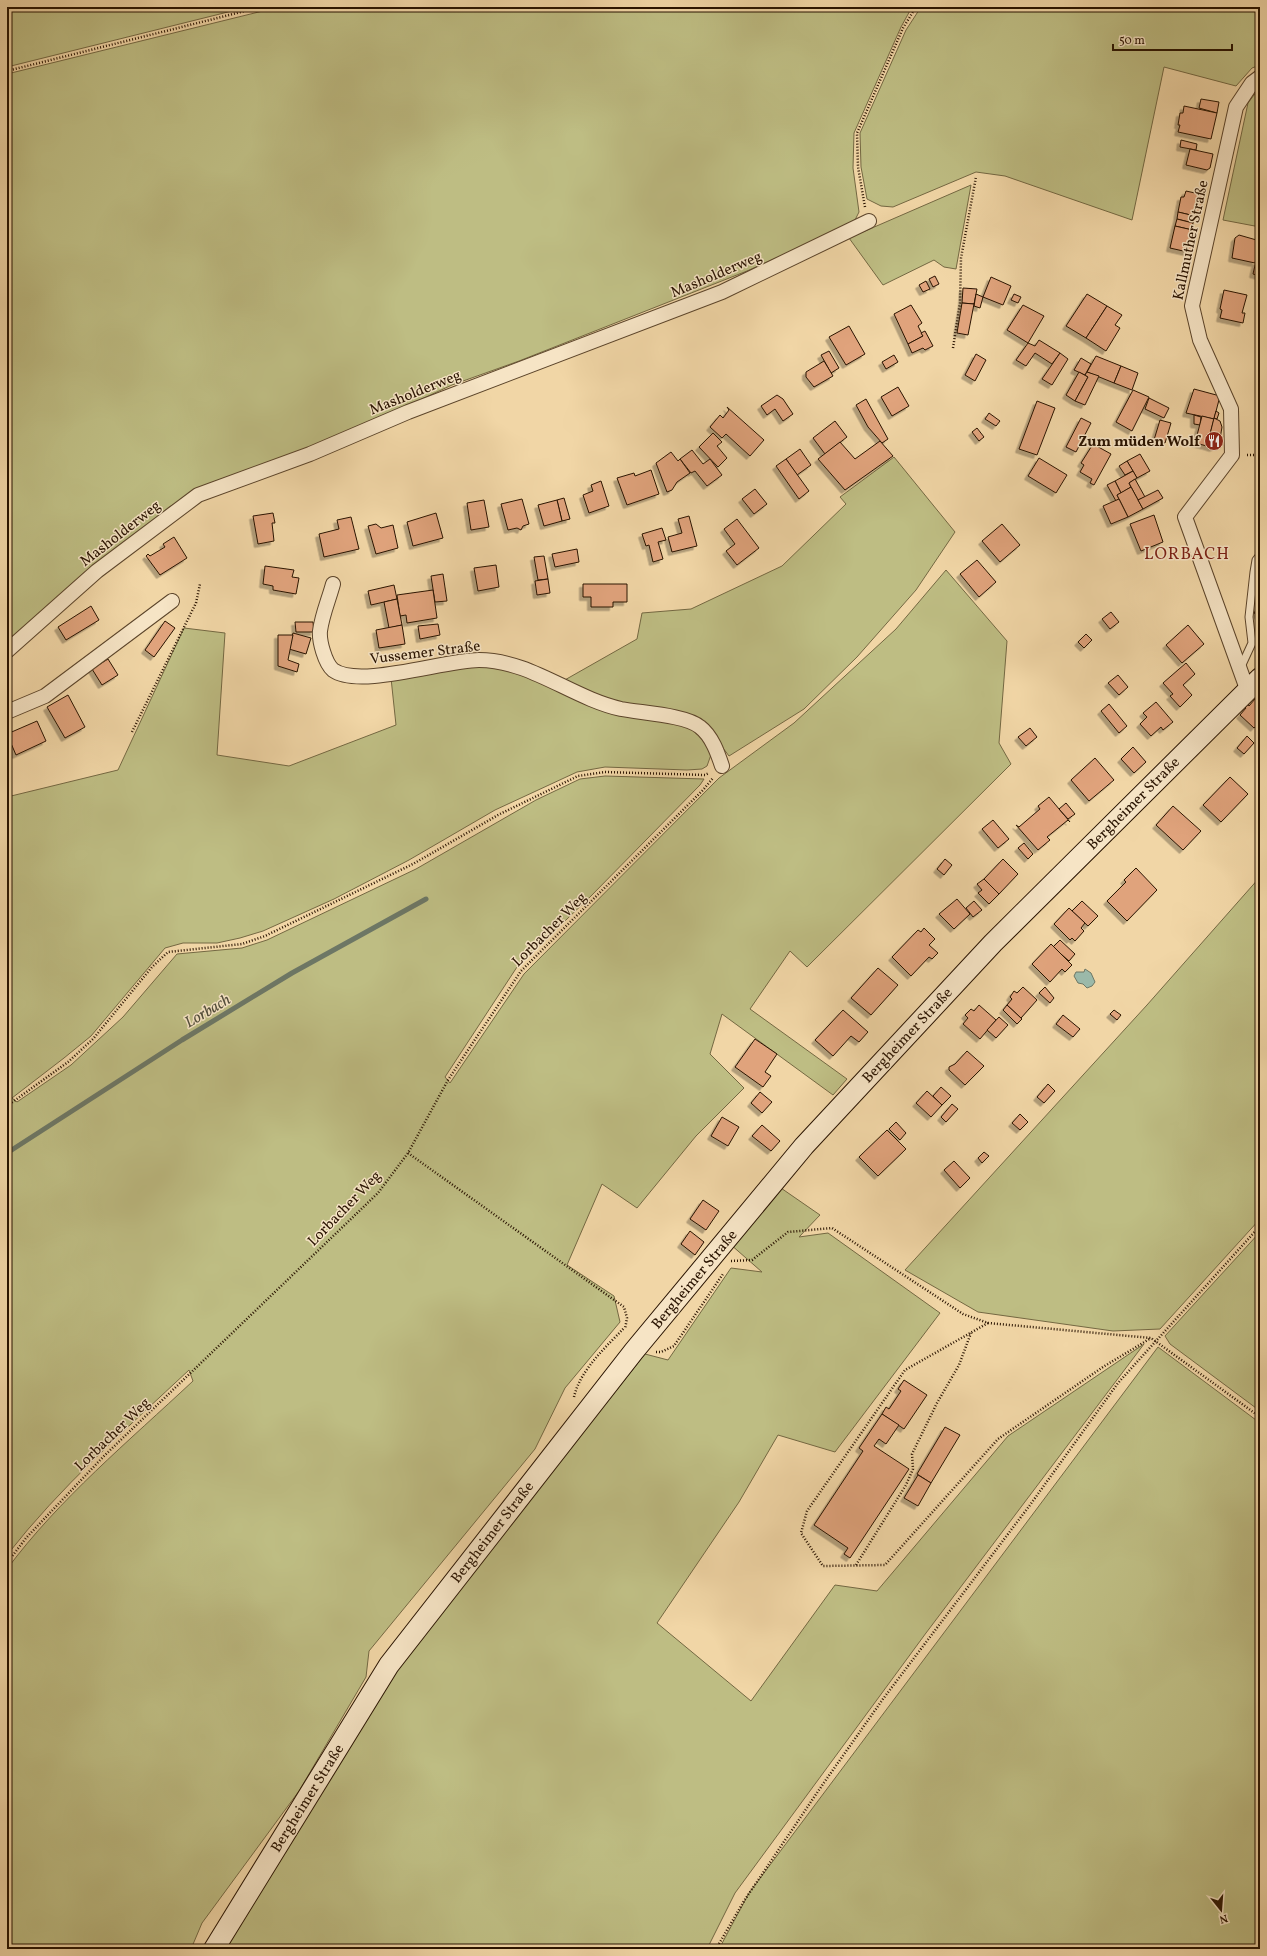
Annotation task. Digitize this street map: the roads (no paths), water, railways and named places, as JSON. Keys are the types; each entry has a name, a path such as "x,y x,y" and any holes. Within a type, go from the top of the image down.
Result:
{"street":[{"name":"Kallmuther Straße","path":"1240,669 1185,517 1232,456 1231,409 1200,340 1192,306 1236,107 1252,83 1260,77"},
{"name":"Masholderweg","path":"7,651 97,571 198,495 310,454 408,412 722,292 869,221"},
{"name":"Vussemer Straße","path":"333,584 320,631 325,659 333,669 345,676 390,674 479,660 511,664 570,690 620,708 682,720 700,727 716,749 722,766"},
{"path":"7,712 44,696 172,601"},
{"path":"1240,669 1254,684"},
{"name":"Bergheimer Straße","path":"214,1949 389,1665 634,1351 723,1258 804,1146 993,943 1254,684"}],"lane":[{"path":"1240,669 1252,643 1249,617 1256,560 1260,555"}],"waterway":[{"name":"Lorbach","path":"7,1153 182,1040 292,973 426,899"}],"place":[{"name":"Zum müden Wolf","path":"1214,441"}],"district":[{"name":"LORBACH","path":"1187,553"}]}
